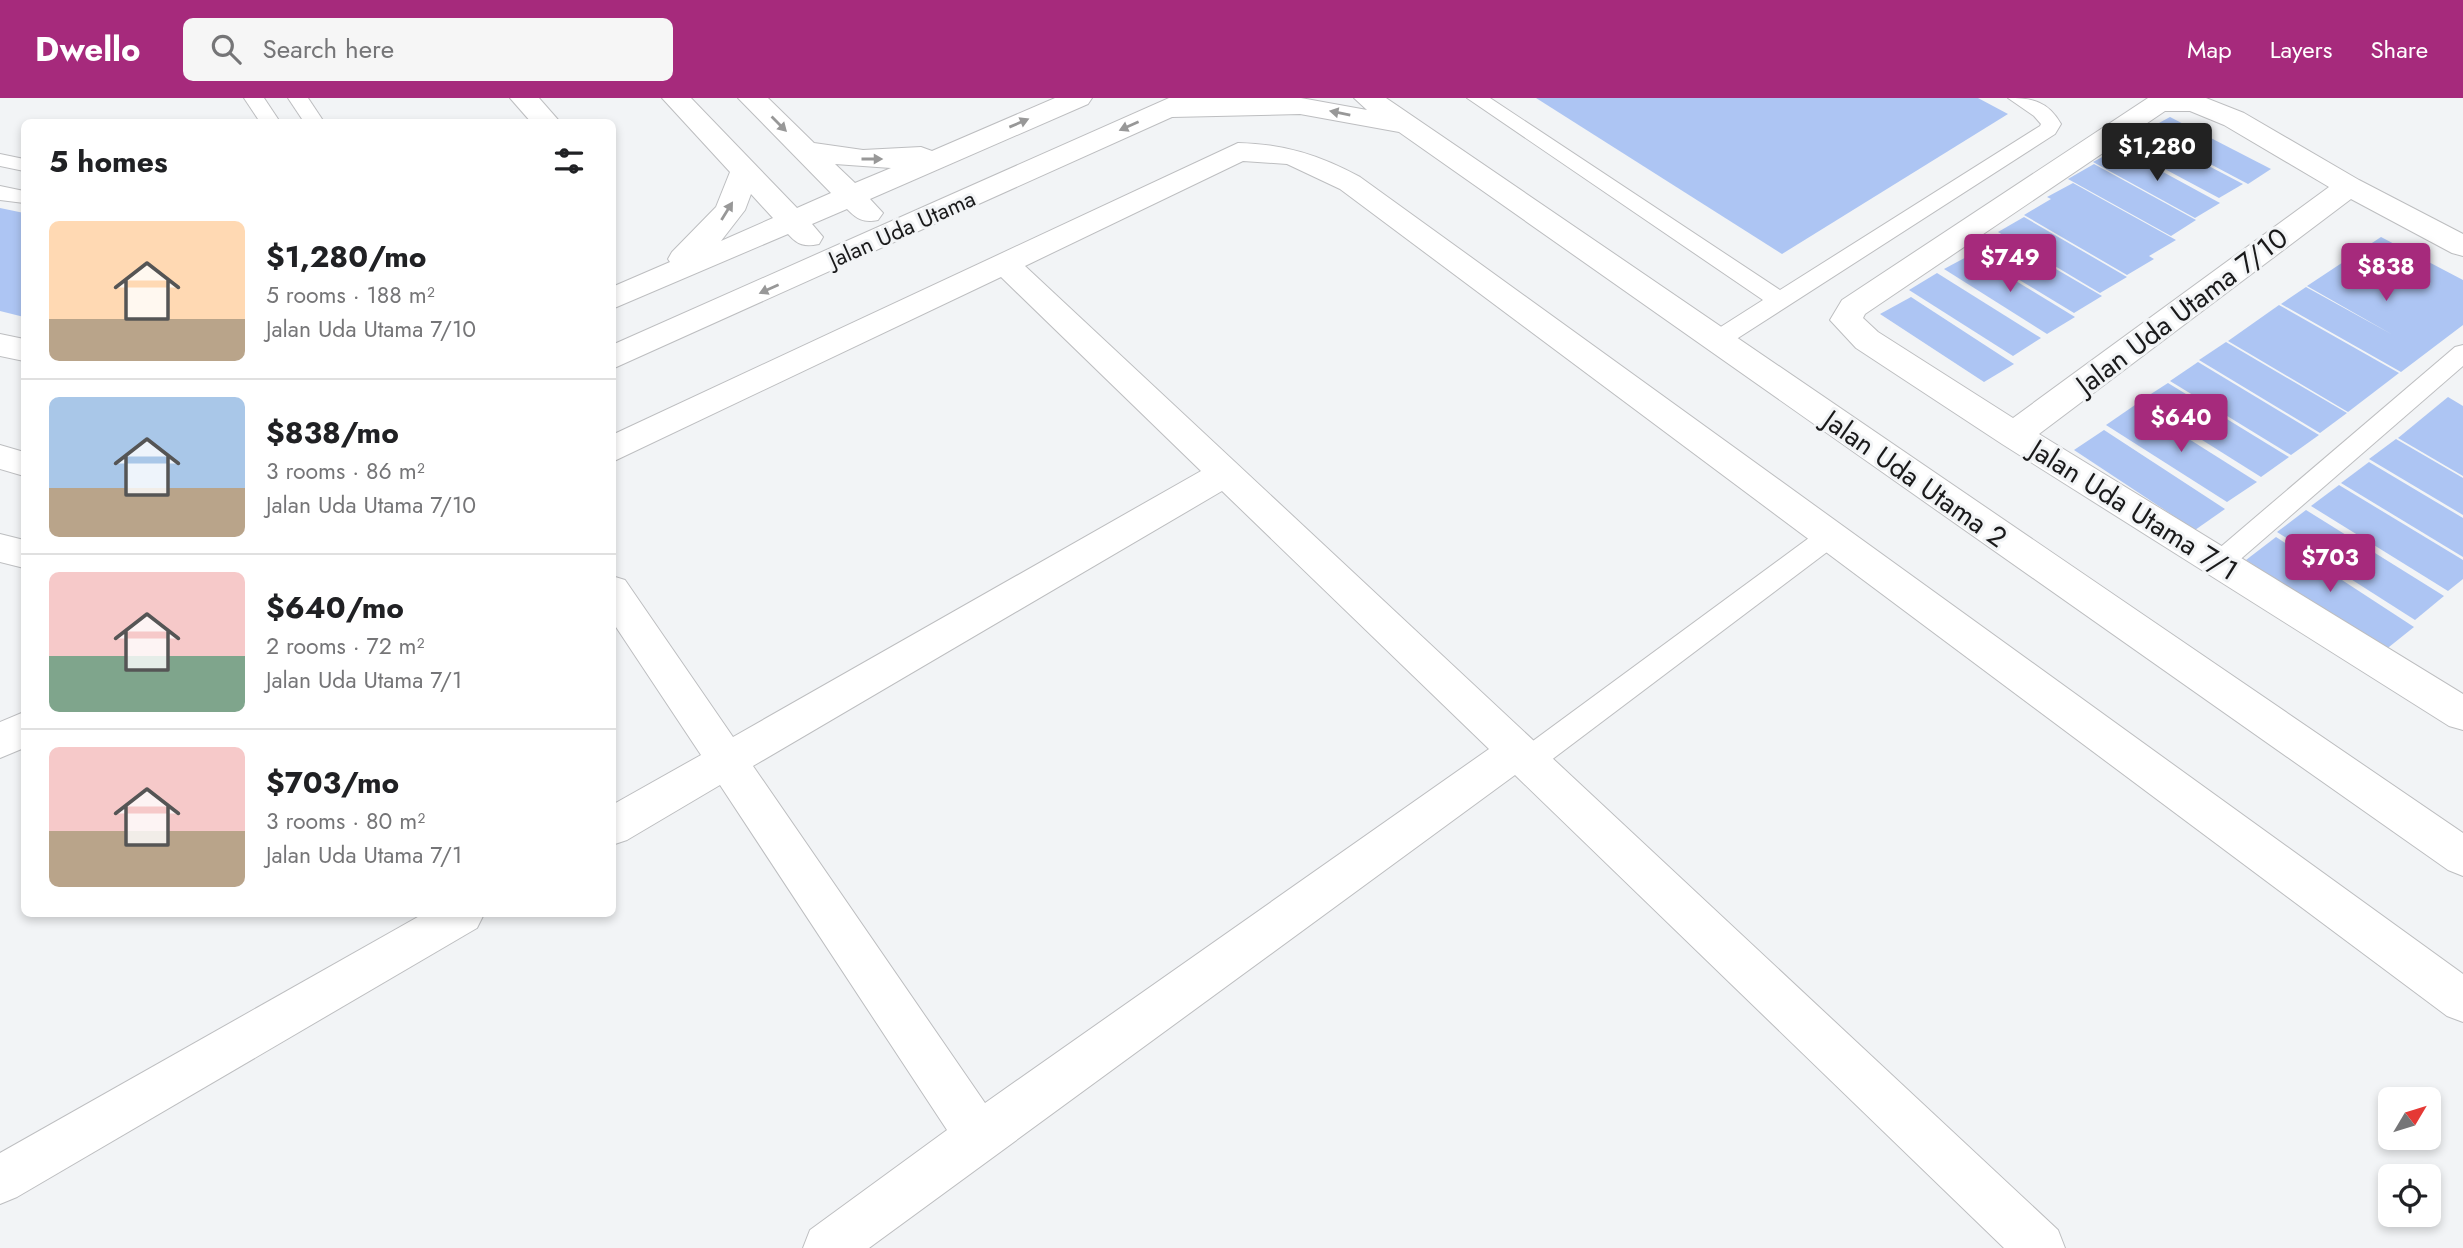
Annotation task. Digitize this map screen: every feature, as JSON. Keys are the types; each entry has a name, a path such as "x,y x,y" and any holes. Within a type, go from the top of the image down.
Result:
{"street":[{"path":"524,98 543,119"},
{"path":"676,98 831,261"},
{"path":"752,98 890,235"},
{"name":"Jalan Uda Utama","path":"616,297 1078,98"},
{"name":"Jalan Uda Utama 2","path":"1368,98 1400,112 1716,341 2463,858"},
{"path":"1180,103 1400,112"},
{"name":"Jalan Uda Utama","path":"616,356 1180,103"},
{"name":"Jalan Uda Utama 7/1","path":"2349,186 2234,119 2194,103 2160,103 1853,307 1846,320 1867,340 2014,435 2463,714"},
{"path":"805,150 851,159 902,159 960,149"},
{"path":"616,448 1238,152 1272,152 1314,163 1350,183 2463,1001"},
{"path":"663,277 710,233 730,210 745,171"},
{"path":"2349,186 2463,246"},
{"name":"Jalan Uda Utama 7/10","path":"2014,435 2349,186"},
{"path":"1004,263 2040,1248"},
{"path":"0,345 21,349"},
{"path":"0,457 21,463"},
{"path":"616,825 1226,473"},
{"path":"0,548 21,553"},
{"path":"616,596 979,1136"},
{"path":"0,741 21,730"},
{"path":"828,1248 979,1136 1523,756"},
{"path":"0,1180 457,917"}],"lane":[{"path":"254,98 268,119"},
{"path":"298,98 312,119"},
{"path":"1476,98 1780,301"},
{"path":"1716,341 2048,130 2051,124 2048,117 2018,98"},
{"path":"0,160 21,164"},
{"path":"0,193 21,196"},
{"path":"2219,563 2463,353"},
{"path":"1523,756 1830,536"}],"building":[{"path":"1536,98 1978,98 2008,114 1782,254"},
{"path":"2170,117 2271,169 2248,184 2146,130"},
{"path":"2142,131 2243,184 2219,198 2118,144"},
{"path":"2119,148 2220,203 2195,218 2093,162"},
{"path":"2094,164 2196,220 2171,236 2068,179"},
{"path":"2073,183 2176,240 2149,256 2154,259 2127,275 2024,215 2051,199 2047,197"},
{"path":"0,208 21,212 21,316 0,311"},
{"path":"2024,217 2127,277 2100,293 1998,232"},
{"path":"1998,235 2102,296 2074,313 1970,250"},
{"path":"2381,237 2463,280 2463,325 2401,372 2281,304 2306,287 2393,335 2307,286"},
{"path":"1972,254 2075,317 2047,334 1944,269"},
{"path":"1937,273 2041,338 2013,356 1909,290"},
{"path":"1911,297 2014,364 1984,382 1880,314"},
{"path":"2279,305 2399,373 2348,412 2228,341"},
{"path":"2226,342 2347,413 2320,433 2199,360"},
{"path":"2198,362 2319,435 2291,455 2170,381"},
{"path":"2168,383 2289,457 2261,477 2140,401"},
{"path":"2448,397 2463,406 2463,476 2398,438"},
{"path":"2135,405 2257,482 2227,502 2106,425"},
{"path":"2104,430 2225,509 2195,530 2074,450"},
{"path":"2396,439 2463,478 2463,515 2369,459"},
{"path":"2369,462 2463,518 2463,557 2341,483"},
{"path":"2339,485 2463,560 2463,579 2448,591 2311,506"},
{"path":"2306,510 2444,596 2415,620 2277,532"},
{"path":"2276,537 2414,627 2384,651 2246,560"}]}
